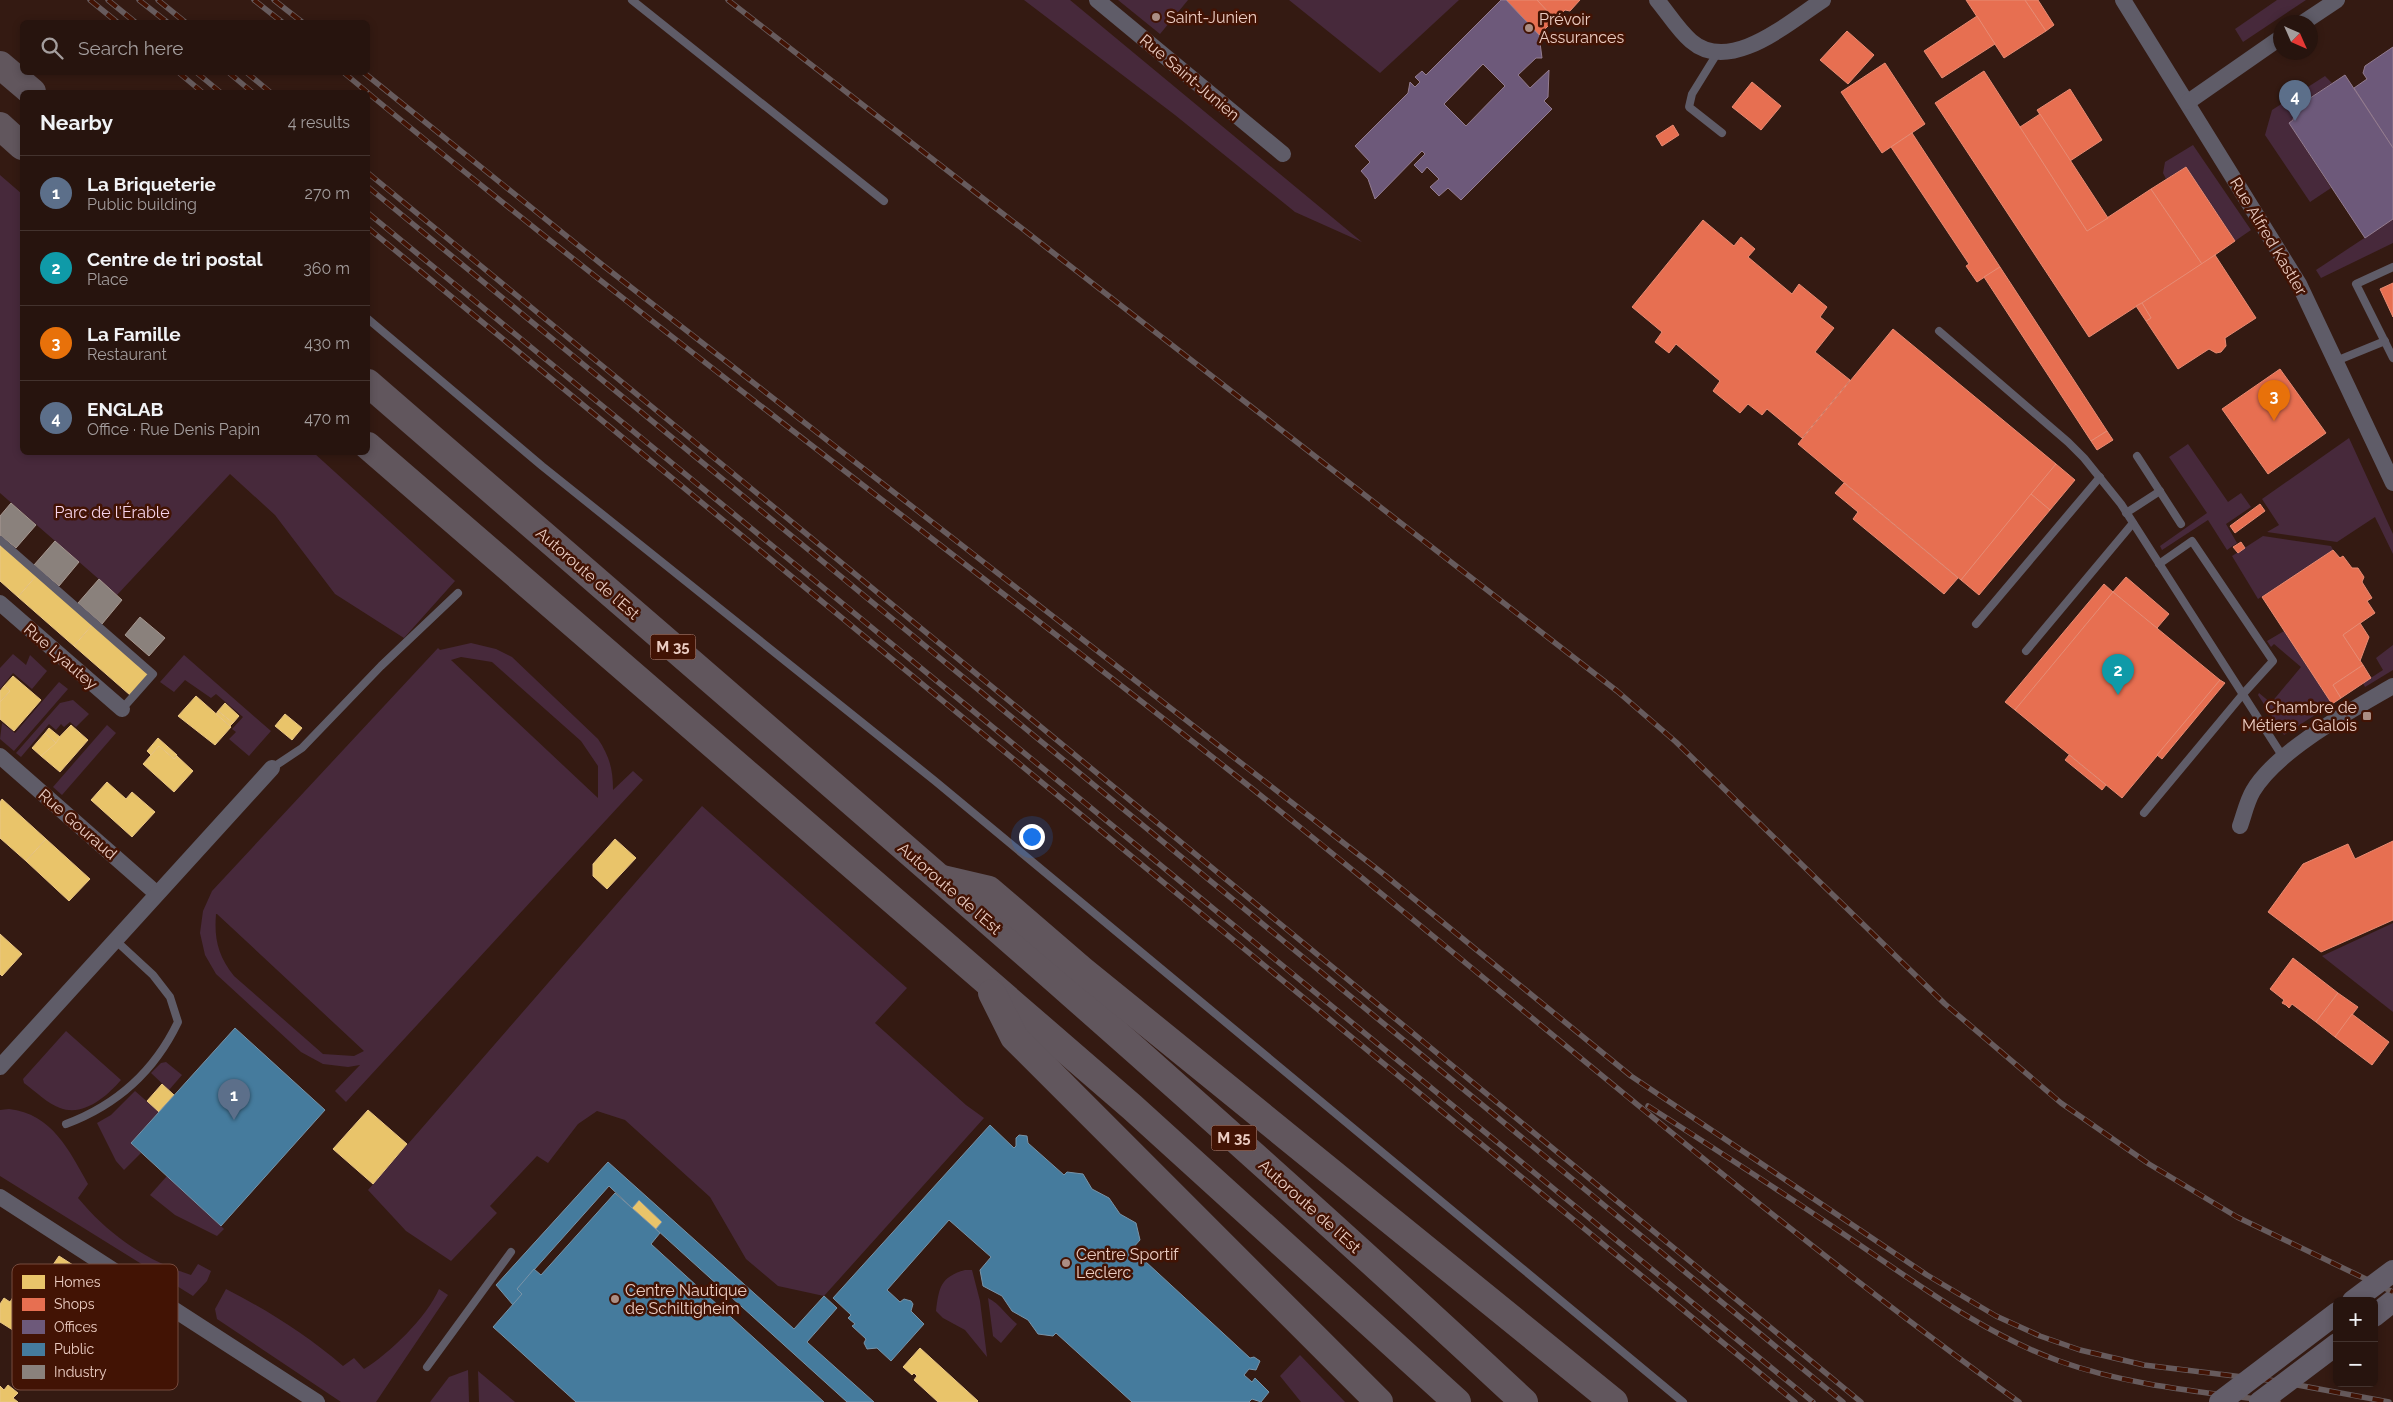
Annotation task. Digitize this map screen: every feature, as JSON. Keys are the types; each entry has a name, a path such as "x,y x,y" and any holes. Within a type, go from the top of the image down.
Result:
{"highway":[{"path":"0,65 30,90"},
{"path":"0,126 20,144"},
{"name":"Autoroute de l’Est","path":"370,385 1172,1082 1406,1292 1524,1402"},
{"name":"M 35","path":"370,448 1132,1107 1457,1402"},
{"path":"939,879 989,890 1082,970 1614,1402"},
{"path":"987,983 1014,1037 1379,1402"},
{"path":"1315,1338 1363,1402"}],"street":[{"name":"Rue Saint-Junien","path":"1097,0 1283,154"},
{"path":"1657,0 1691,41 1705,51 1726,53 1746,49 1823,0"},
{"name":"Rue Alfred Kastler","path":"2123,0 2188,102 2299,284 2393,483"},
{"path":"2314,15 2337,0"},
{"path":"2188,102 2273,43"},
{"name":"Rue Lyautey","path":"0,603 122,709"},
{"path":"2240,826 2252,792 2264,775 2283,757 2393,686"},
{"name":"Rue Gouraud","path":"2,763 156,893"},
{"path":"0,1067 114,939 272,768"},
{"path":"0,1197 104,1264"},
{"path":"2359,1297 2393,1271"},
{"path":"2378,1313 2393,1302"},
{"path":"178,1312 317,1402"},
{"path":"2220,1402 2333,1316"},
{"path":"2260,1402 2333,1347"}],"lane":[{"path":"632,0 884,201"},
{"path":"1718,52 1692,94 1690,107 1722,133"},
{"path":"2393,267 2356,284 2393,358"},
{"path":"370,321 542,466 935,781 1683,1402"},
{"path":"1939,332 2068,442 2100,476 2126,513 2283,757"},
{"path":"2336,361 2385,341"},
{"path":"2137,456 2181,524"},
{"path":"1976,624 2100,476"},
{"path":"2126,513 2160,491"},
{"path":"2026,651 2133,524"},
{"path":"0,540 153,674 122,709"},
{"path":"2144,813 2243,694 2273,661 2192,541 2159,564"},
{"path":"272,768 302,748 381,666 458,593"},
{"path":"66,1124 91,1115 116,1100 167,1046 178,1022 170,997 153,975 114,939"},
{"path":"426,1368 511,1252"}],"green space":[{"path":"1024,0 1070,0 1362,242 1295,212 1175,115"},
{"name":"Saint-Junien","path":"1118,0 1188,0 1160,34"},
{"path":"1289,0 1459,0 1380,73"},
{"path":"2277,0 2306,0 2284,15 2273,15 2273,22 2243,42 2235,29"},
{"path":"2325,76 2332,83 2292,110 2293,120 2289,123 2331,188 2310,202 2265,135 2272,110"},
{"path":"2193,145 2251,230 2235,241 2186,167 2166,179 2163,173 2165,162"},
{"name":"Parc de l'Érable","path":"0,175 20,192 20,455 316,455 455,581 404,638 335,594 275,515 230,474 117,595 0,493"},
{"path":"2393,219 2393,243 2321,278 2316,270"},
{"path":"2349,438 2393,534 2393,554 2375,517 2337,542 2267,532 2279,525 2262,499"},
{"path":"2188,444 2228,502 2241,493 2251,507 2226,524 2237,543 2227,550 2208,520 2162,550 2160,546 2207,513 2169,457"},
{"path":"2263,536 2331,546 2333,550 2258,599 2232,556"},
{"path":"2284,631 2332,704 2284,735 2258,695 2259,693 2271,703 2301,667 2274,644 2271,647 2267,641"},
{"path":"471,643 496,649 512,657 598,739 610,764 613,790 633,771 643,780 346,1102 335,1091 360,1065 348,1067 323,1064 301,1052 216,974 205,955 200,933 203,911 212,891 438,648 440,650","holes":["461,657 492,662 581,741 598,766 598,798 451,660","217,914 364,1051 354,1056 323,1054 234,976 224,961 218,947"]},
{"path":"2393,645 2393,670 2365,687 2363,683 2383,670 2376,658"},
{"path":"13,654 26,665 30,655 47,671 32,689 13,673 0,689 0,668"},
{"path":"184,655 271,731 249,756 229,739 236,732 232,729 243,717 216,694 211,698 185,680 174,692 160,682"},
{"path":"59,682 68,689 14,751 0,739 2,723 15,733"},
{"path":"73,700 89,714 76,727 70,722 64,727 61,724 56,730 49,724 21,757 16,753 60,703"},
{"path":"107,725 116,733 62,795 53,787"},
{"path":"702,806 907,988 875,1023 966,1105 984,1118 824,1296 778,1286 746,1259 710,1197 625,1120 597,1111 578,1124 548,1163 537,1156 490,1206 497,1213 451,1261 406,1231 368,1190"},
{"path":"2393,923 2393,1012 2322,956"},
{"path":"66,1031 121,1080 102,1098 78,1110 60,1108 51,1104 24,1083 23,1079"},
{"path":"166,1062 182,1075 169,1090 151,1073 161,1063"},
{"path":"135,1091 159,1112 131,1143 141,1153 124,1170 116,1161 97,1123 111,1115"},
{"path":"9,1109 24,1112 48,1126 66,1147 88,1184 78,1198 115,1235 143,1254 163,1264 142,1264 0,1176 0,1110"},
{"path":"167,1176 224,1229 217,1236 175,1215 150,1195"},
{"path":"198,1264 211,1271 207,1281 193,1296 178,1287 178,1270 191,1275"},
{"path":"965,1270 972,1270 980,1301 987,1357 965,1330 943,1318 936,1311 942,1284 950,1276"},
{"path":"226,1289 287,1324 343,1366 354,1358 364,1369 385,1354 417,1323 439,1289 448,1295 376,1402 341,1402 217,1319 215,1309"},
{"path":"988,1298 996,1303 1017,1324 1001,1343 993,1336"},
{"path":"1300,1355 1345,1402 1301,1402 1280,1376"},
{"path":"468,1370 469,1402 430,1402 449,1377"},
{"path":"478,1371 515,1402 479,1402"}],"building: Homes":[{"path":"0,545 36,576 18,597 0,581"},
{"path":"36,576 92,625 74,646 18,597"},
{"path":"92,625 148,675 130,695 74,646"},
{"path":"13,676 41,700 14,731 0,719 0,702 10,691 4,686"},
{"path":"4,686 10,691 0,702 0,691"},
{"path":"196,696 231,727 215,745 178,716"},
{"path":"225,703 239,716 233,723 218,711"},
{"path":"218,711 233,723 230,726 216,714"},
{"path":"285,714 302,728 292,740 275,726"},
{"path":"71,725 88,740 60,772 41,756"},
{"path":"49,728 60,737 56,743 45,733"},
{"path":"45,733 56,743 41,756 32,748"},
{"path":"158,738 177,755 174,759 159,746 151,755 147,751"},
{"path":"159,746 174,759 177,756 193,771 174,792 143,764"},
{"path":"107,782 126,799 132,792 155,812 132,837 91,800"},
{"path":"2,799 46,839 26,861 0,838 0,802"},
{"path":"46,839 90,879 69,901 26,861"},
{"path":"615,839 636,858 607,889 593,876 593,864"},
{"path":"0,934 22,954 2,976 0,974"},
{"path":"162,1084 174,1095 159,1112 147,1101"},
{"path":"368,1110 407,1144 373,1184 333,1149"},
{"path":"639,1200 662,1222 656,1229 632,1208"},
{"path":"59,1256 71,1264 54,1264"},
{"path":"4,1298 10,1302 12,1299 12,1330 0,1322 0,1304"},
{"path":"920,1348 978,1401 938,1402 914,1380 917,1376 914,1373 912,1375 903,1367"},
{"path":"8,1385 18,1393 13,1398 18,1402 0,1402 0,1386 4,1390"}],"building: Shops":[{"path":"1506,0 1537,0 1555,19 1539,35"},
{"path":"1537,0 1580,0 1570,11 1565,10 1555,19"},
{"path":"1966,0 2025,0 2046,31 2004,58"},
{"path":"2025,0 2038,0 2054,25 2046,31"},
{"path":"1977,16 1995,44 1942,78 1924,51"},
{"path":"1847,31 1874,55 1848,84 1820,60"},
{"path":"1885,63 1925,124 1882,153 1841,92"},
{"path":"1984,71 2087,231 2151,189 2202,264 2089,337 1935,103"},
{"path":"1752,82 1781,106 1761,130 1732,107"},
{"path":"2070,89 2102,140 2070,161 2037,110"},
{"path":"2040,114 2108,218 2087,231 2020,127"},
{"path":"1673,125 1679,135 1662,146 1656,136"},
{"path":"1912,133 2000,267 1977,282 1966,266 1969,264 1891,147"},
{"path":"2186,167 2235,241 2202,264 2151,189"},
{"path":"1703,220 1734,246 1741,237 1755,249 1748,257 1792,294 1799,284 1827,307 1820,317 1834,328 1815,352 1850,380 1802,438 1767,409 1762,415 1748,404 1740,413 1713,391 1720,381 1676,344 1669,353 1655,342 1662,332 1632,307"},
{"path":"2215,255 2256,318 2225,338 2226,346 2221,352 2216,353 2209,349 2178,369 2146,321 2151,318 2142,303"},
{"path":"2000,267 2107,431 2091,441 1984,277"},
{"path":"2393,283 2393,317 2380,289"},
{"path":"2142,303 2151,318 2146,321 2136,306"},
{"path":"1893,329 2056,464 1961,580 1798,444"},
{"path":"2280,369 2326,433 2268,474 2222,409"},
{"path":"2107,431 2113,440 2097,450 2091,441"},
{"path":"2056,464 2075,480 2050,510 2031,494"},
{"path":"1844,483 1958,578 1944,594 1853,519 1858,512 1835,493"},
{"path":"2031,494 2050,510 1979,595 1961,580"},
{"path":"2260,504 2265,511 2235,533 2230,526"},
{"path":"2241,542 2245,548 2238,553 2233,547"},
{"path":"2333,550 2340,558 2343,556 2352,568 2358,568 2364,577 2362,582 2372,598 2367,601 2375,613 2343,635 2363,665 2333,685 2341,698 2332,704 2262,597"},
{"path":"2126,577 2169,614 2157,628 2113,592"},
{"path":"2104,584 2113,592 2015,710 2005,702"},
{"path":"2113,592 2220,680 2122,798 2015,710"},
{"path":"2360,623 2369,637 2360,661 2343,635"},
{"path":"2363,665 2371,678 2341,698 2333,685"},
{"path":"2220,680 2225,683 2162,759 2157,755"},
{"path":"2069,755 2106,785 2102,790 2065,760"},
{"path":"2393,841 2393,920 2321,952 2268,912 2303,864 2348,844 2355,859"},
{"path":"2293,958 2338,993 2316,1022 2292,1004 2289,1008 2282,1003 2284,1000 2270,989"},
{"path":"2338,993 2358,1007 2335,1037 2316,1022"},
{"path":"2352,1014 2389,1042 2372,1065 2335,1037"}],"building: Offices":[{"path":"1501,0 1506,0 1539,35 1542,58 1536,58 1518,75 1530,88 1549,70 1548,97 1544,101 1552,109 1461,200 1448,188 1439,196 1430,187 1439,179 1427,167 1422,173 1414,165 1425,154 1422,151 1375,199 1368,179 1361,171 1370,162 1355,146 1408,93 1410,82 1415,87 1420,82 1415,77 1422,71 1426,75","holes":["1483,64 1505,86 1466,126 1444,104"]},
{"path":"2393,47 2393,148 2354,88 2367,79 2363,73 2365,66"},
{"path":"2345,75 2393,148 2393,219 2365,238 2289,123 2293,120 2294,114 2292,110"}],"building: Public":[{"path":"235,1028 325,1110 221,1226 131,1143"},
{"name":"Centre Sportif Leclerc","path":"990,1125 1014,1148 1016,1146 1016,1138 1019,1135 1027,1136 1028,1143 1064,1175 1067,1172 1083,1174 1092,1189 1109,1198 1120,1214 1136,1223 1140,1240 1132,1249 1250,1358 1254,1357 1260,1361 1256,1370 1249,1369 1244,1375 1252,1382 1255,1378 1269,1392 1261,1402 1252,1399 1249,1402 1132,1402 1056,1333 1053,1336 1038,1334 1028,1320 1012,1311 1002,1296 983,1286 980,1270 991,1257 949,1220 887,1290 900,1302 904,1299 911,1301 913,1304 911,1311 924,1324 891,1361 877,1348 867,1349 864,1343 866,1339 852,1326 855,1324 848,1318 851,1315 833,1298"},
{"path":"608,1162 794,1329 824,1296 837,1308 807,1342 874,1402 847,1402 656,1229 662,1222 639,1200 632,1208 609,1186 517,1289 522,1294 513,1305 496,1285"},
{"name":"Centre Nautique de Schiltigheim","path":"615,1193 660,1233 651,1244 824,1402 576,1402 493,1327 522,1294 517,1289 534,1269 541,1275"}],"building: Industry":[{"path":"11,503 36,525 16,548 0,535 0,516"},
{"path":"55,541 79,562 59,586 34,565"},
{"path":"99,579 122,600 102,624 78,603"},
{"path":"140,617 165,638 149,656 125,635"}],"railway":[{"path":"90,0 115,20"},
{"path":"108,0 133,20"},
{"path":"139,0 164,20"},
{"path":"158,0 183,20"},
{"path":"254,0 279,20"},
{"path":"274,0 299,20"},
{"path":"728,0 1617,691 1676,742 1945,1004 2061,1103 2149,1164 2237,1217 2393,1292"},
{"path":"182,75 200,90"},
{"path":"200,75 218,90"},
{"path":"232,75 250,90"},
{"path":"250,75 268,90"},
{"path":"347,75 365,90"},
{"path":"367,75 605,267 1386,876 1631,1076 1927,1275 1996,1316 2040,1336 2080,1350 2144,1365 2276,1381 2389,1402"},
{"path":"370,95 580,264 1225,767 1816,1249 2019,1402"},
{"path":"370,175 1861,1402"},
{"path":"370,189 1843,1402"},
{"path":"370,215 1813,1402"},
{"path":"370,230 1795,1402"},
{"path":"1648,1106 1924,1289 2003,1336 2059,1361 2112,1377 2167,1387 2278,1402"}],"place":[{"name":"Saint-Junien","path":"1156,17"},
{"name":"Prévoir Assurances","path":"1529,28"},
{"name":"ENGLAB","path":"2295,121"},
{"name":"La Famille","path":"2274,421"},
{"name":"Centre de tri postal","path":"2118,695"},
{"name":"Chambre de Métiers - Galois","path":"2367,716"},
{"name":"La Briqueterie","path":"234,1120"},
{"name":"Centre Sportif Leclerc","path":"1066,1263"},
{"name":"Centre Nautique de Schiltigheim","path":"615,1299"}]}
